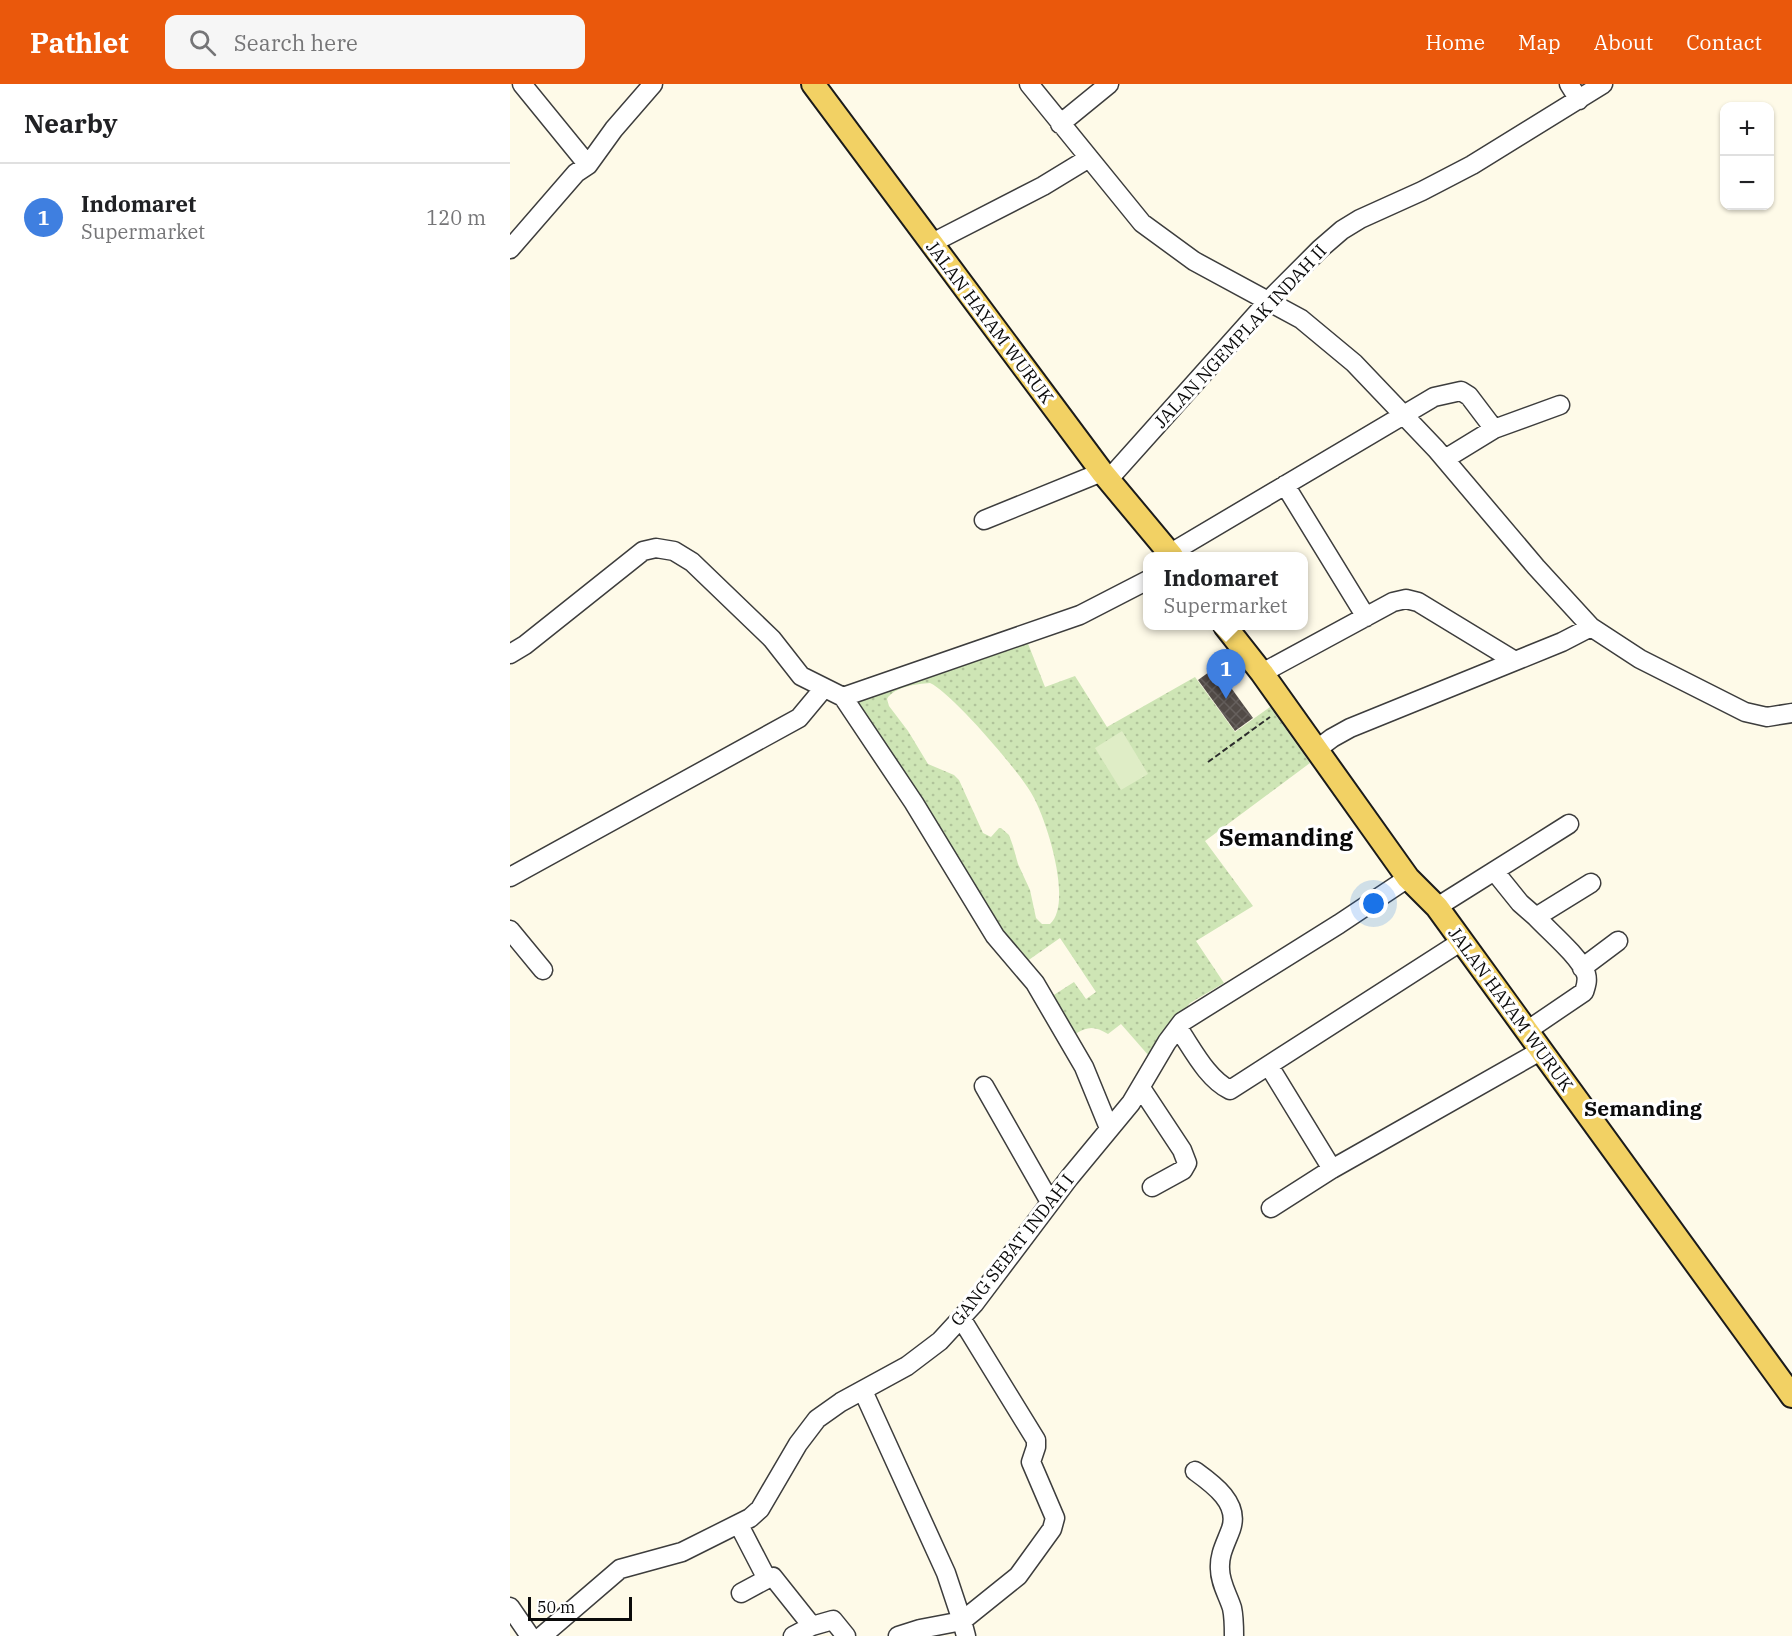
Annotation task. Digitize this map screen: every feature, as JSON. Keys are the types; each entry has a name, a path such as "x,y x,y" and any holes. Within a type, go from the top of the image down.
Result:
{"main road":[{"name":"JALAN HAYAM WURUK","path":"813,84 1105,476 1168,552"},
{"name":"JALAN HAYAM WURUK","path":"1228,630 1262,673 1408,878 1437,907 1528,1030 1792,1396"}],"street":[{"path":"522,84 588,165"},
{"path":"510,249 576,173 588,165 614,129 653,84"},
{"path":"1029,84 1142,223 1194,261 1301,319 1354,363 1446,459 1536,567 1591,627 1640,659 1745,711 1767,717 1792,713"},
{"path":"1060,124 1108,84"},
{"name":"JALAN NGEMPLAK INDAH II","path":"1105,476 1269,300 1320,249 1360,219 1472,165 1574,92 1604,84"},
{"path":"932,243 1043,186 1089,158"},
{"path":"1175,552 1434,397 1461,391 1469,396 1494,429"},
{"path":"1446,459 1494,429 1560,405"},
{"path":"984,520 1105,476"},
{"path":"1285,485 1366,616"},
{"path":"510,654 525,645 643,551 656,548 674,550 692,562 772,639 801,676 843,697 914,803 996,936 1035,983 1084,1067 1110,1128"},
{"path":"843,697 1080,615 1143,583"},
{"path":"1262,673 1366,616 1394,602 1406,599 1418,602 1515,661"},
{"path":"1316,750 1350,728 1515,661 1591,627"},
{"path":"510,877 800,718 824,688"},
{"path":"1437,907 1569,824"},
{"path":"1495,872 1586,975 1587,984 1584,992 1528,1030"},
{"name":"GANG SEBAT INDAH I","path":"542,1636 620,1569 682,1552 739,1526 760,1509 798,1444 817,1419 922,1356 961,1318 1050,1202 1131,1103 1178,1028 1195,1013 1339,924 1408,878"},
{"path":"1536,917 1591,883"},
{"path":"510,930 543,970"},
{"path":"1178,1028 1213,1077 1230,1090 1461,940"},
{"path":"1582,968 1618,941"},
{"path":"1272,1208 1332,1169 1542,1050"},
{"path":"1269,1066 1332,1169"},
{"path":"984,1086 1050,1202"},
{"path":"1141,1088 1182,1150 1187,1163 1183,1170 1152,1187"},
{"path":"898,1636 920,1629 964,1628 1018,1576 1052,1529 1055,1518 1031,1462 1036,1440 961,1318"},
{"path":"863,1391 945,1573 964,1628"},
{"path":"1195,1471 1224,1496 1232,1511 1232,1528 1220,1557 1220,1568 1232,1609 1234,1636"},
{"path":"739,1526 767,1579"},
{"path":"741,1593 773,1577 812,1626"},
{"path":"510,1607 530,1636"},
{"path":"793,1636 812,1626 833,1620 846,1636"}],"path":[{"path":"1208,762 1284,706"}],"green space":[{"path":"1027,641 1045,687 1075,676 1107,727 1195,677 1235,732 1270,707 1310,763 1205,841 1253,906 1196,941 1224,983 1190,1003 1149,1056 1121,1024 1108,1034 1092,1028 1075,1034 1046,1000 1074,982 1086,999 1096,992 1060,938 1023,964 851,701","holes":["930,683 986,735 1034,798 1056,862 1059,899 1056,914 1050,924 1042,924 1036,918 1030,890 1018,864 1009,835 1001,828 991,837 983,833 959,780 954,775 928,764 908,731 889,706 887,699 900,689 912,685"]},
{"path":"1122,731 1148,774 1121,790 1095,748"}],"building":[{"path":"1216,667 1253,718 1235,731 1198,680"}],"place":[{"name":"Indomaret","path":"1226,699"}],"district":[{"name":"Semanding","path":"1286,837"},
{"name":"Semanding","path":"1643,1108"}]}
